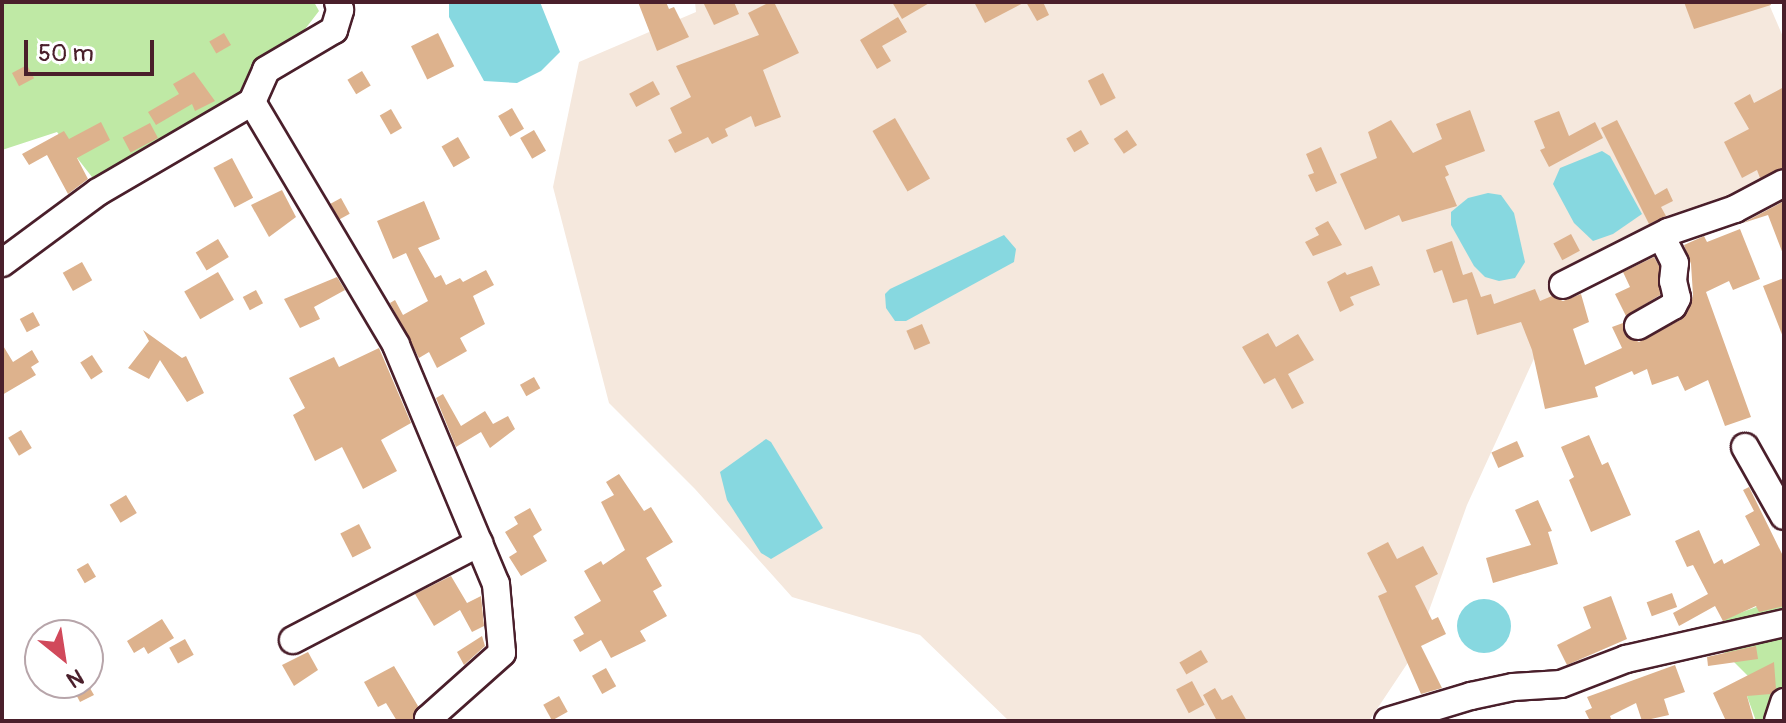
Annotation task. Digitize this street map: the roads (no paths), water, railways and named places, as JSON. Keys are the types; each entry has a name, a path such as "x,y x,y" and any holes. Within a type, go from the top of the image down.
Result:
{"street":[{"path":"2,263 98,192 252,102 266,70 334,30 340,10 338,2"},
{"path":"252,102 396,345 496,584 502,653 430,721"},
{"path":"1563,285 1668,232 1735,209 1784,183"},
{"path":"1638,326 1673,306 1677,298 1673,281 1675,263 1667,247"},
{"path":"1745,447 1784,516"},
{"path":"293,640 479,543"},
{"path":"1388,721 1459,711 1513,687 1561,684 1626,659 1784,623"},
{"path":"1778,721 1784,702"}],"water":[{"path":"449,2 540,2 560,52 541,71 517,83 484,81 449,17"},
{"path":"1602,151 1610,156 1642,214 1613,234 1593,241 1574,223 1553,184 1560,168"},
{"path":"1488,193 1501,195 1514,213 1525,262 1515,278 1499,281 1485,277 1474,266 1451,225 1451,212 1468,198"},
{"path":"1004,235 1016,249 1014,262 906,321 895,321 886,308 885,294 890,289"},
{"path":"766,439 771,442 823,528 771,559 761,553 727,500 720,472"},
{"path":"1484,599 1503,607 1511,626 1503,645 1484,653 1465,645 1457,626 1465,607"}]}
